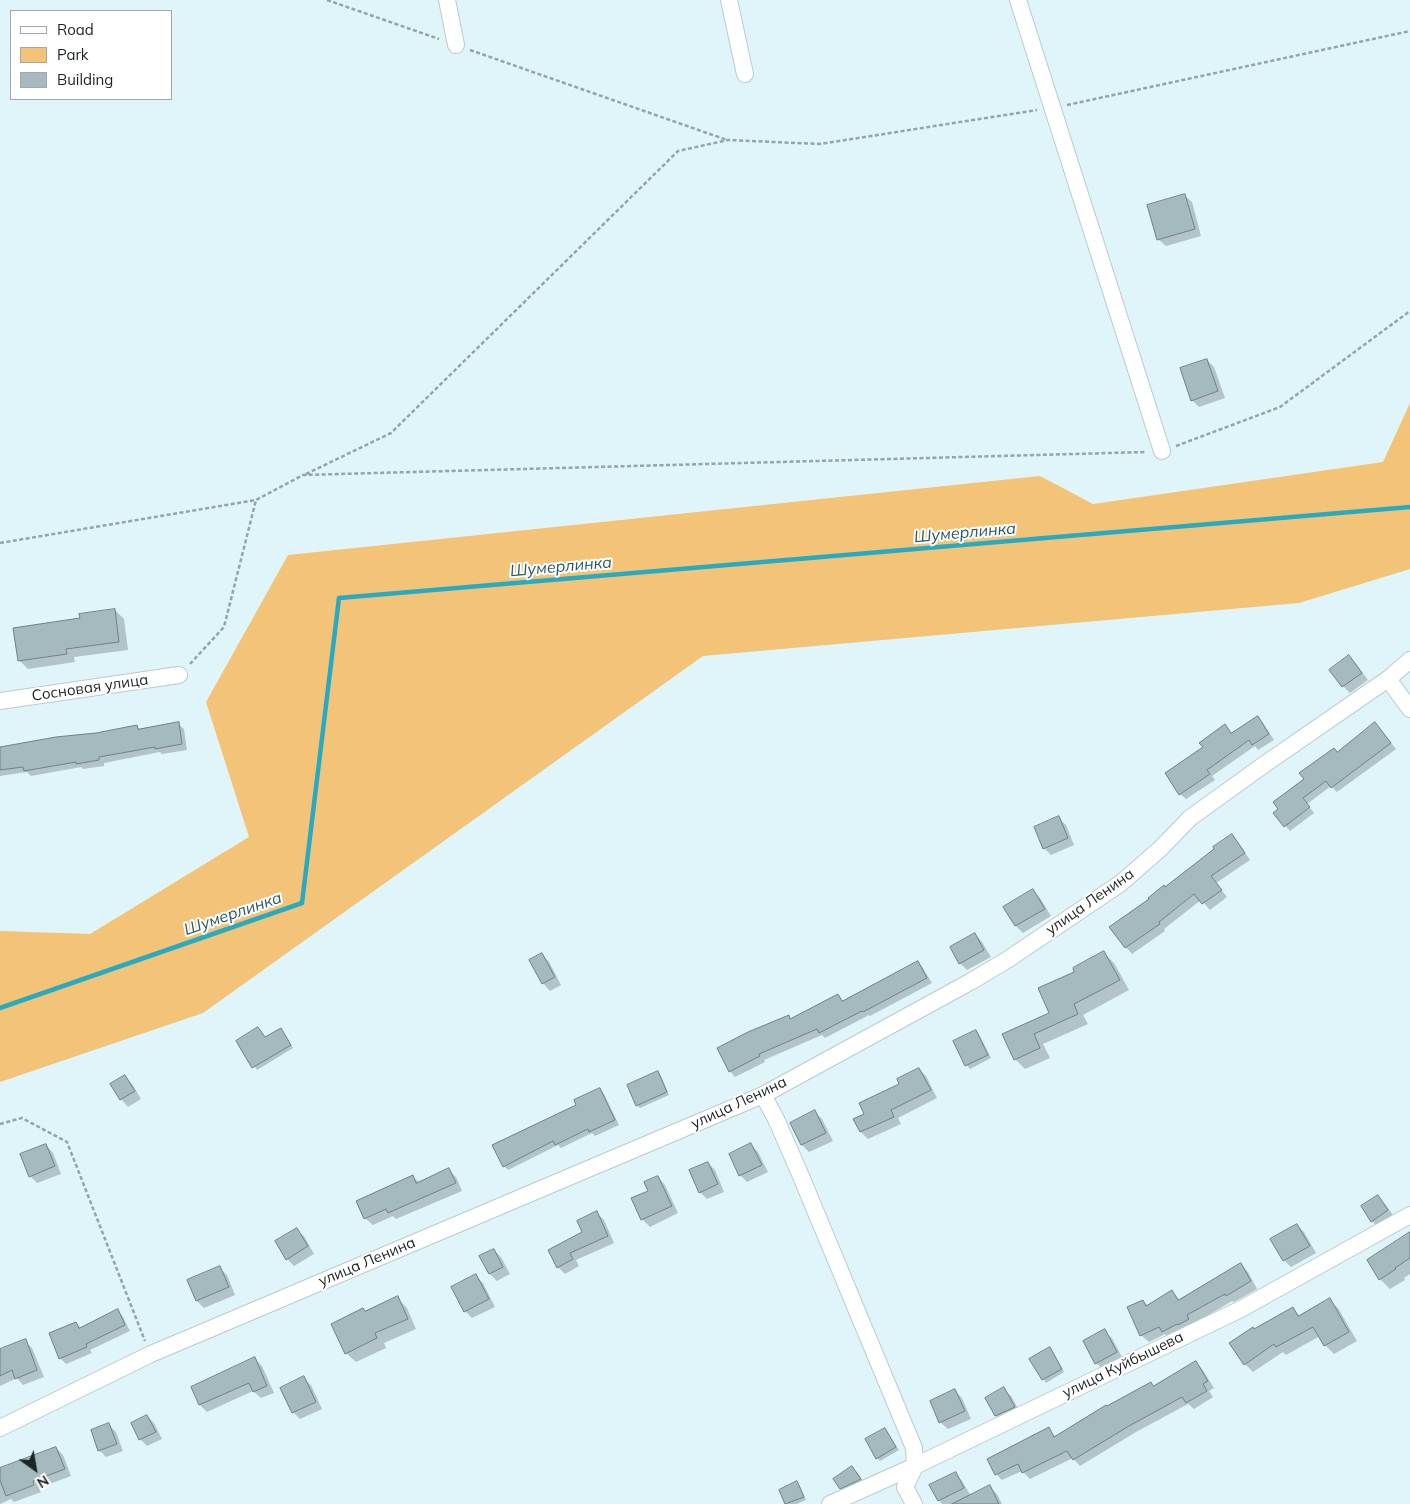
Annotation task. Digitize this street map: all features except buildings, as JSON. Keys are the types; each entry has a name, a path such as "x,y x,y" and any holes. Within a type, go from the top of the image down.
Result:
{"street":[{"path":"447,0 456,45"},
{"path":"729,0 744,74"},
{"path":"1018,0 1162,451"},
{"name":"улица Ленина","path":"0,1428 151,1354 763,1095 1007,960 1121,883 1160,849 1190,818 1388,679 1410,660"},
{"name":"Сосновая улица","path":"0,701 180,675"},
{"path":"1388,679 1410,709"},
{"path":"763,1095 776,1119 800,1174 914,1448 915,1466 905,1487 914,1504"},
{"name":"улица Куйбышева","path":"830,1504 915,1466 1240,1308 1410,1215"}],"path":[{"path":"327,0 728,140"},
{"path":"0,543 256,500 391,433 678,152 728,140 820,144 1052,108 1410,30"},
{"path":"303,476 1162,451 1280,407 1410,311"},
{"path":"180,675 224,627 256,500"},
{"path":"0,1124 22,1118 66,1142 151,1354"}],"green space":[{"path":"1410,403 1410,569 1299,603 703,656 203,1013 0,1082 0,931 90,934 249,837 206,702 288,555 1040,476 1093,504 1383,462"}],"waterway":[{"name":"Шумерлинка","path":"0,1008 302,903 339,598 1410,507"}]}
